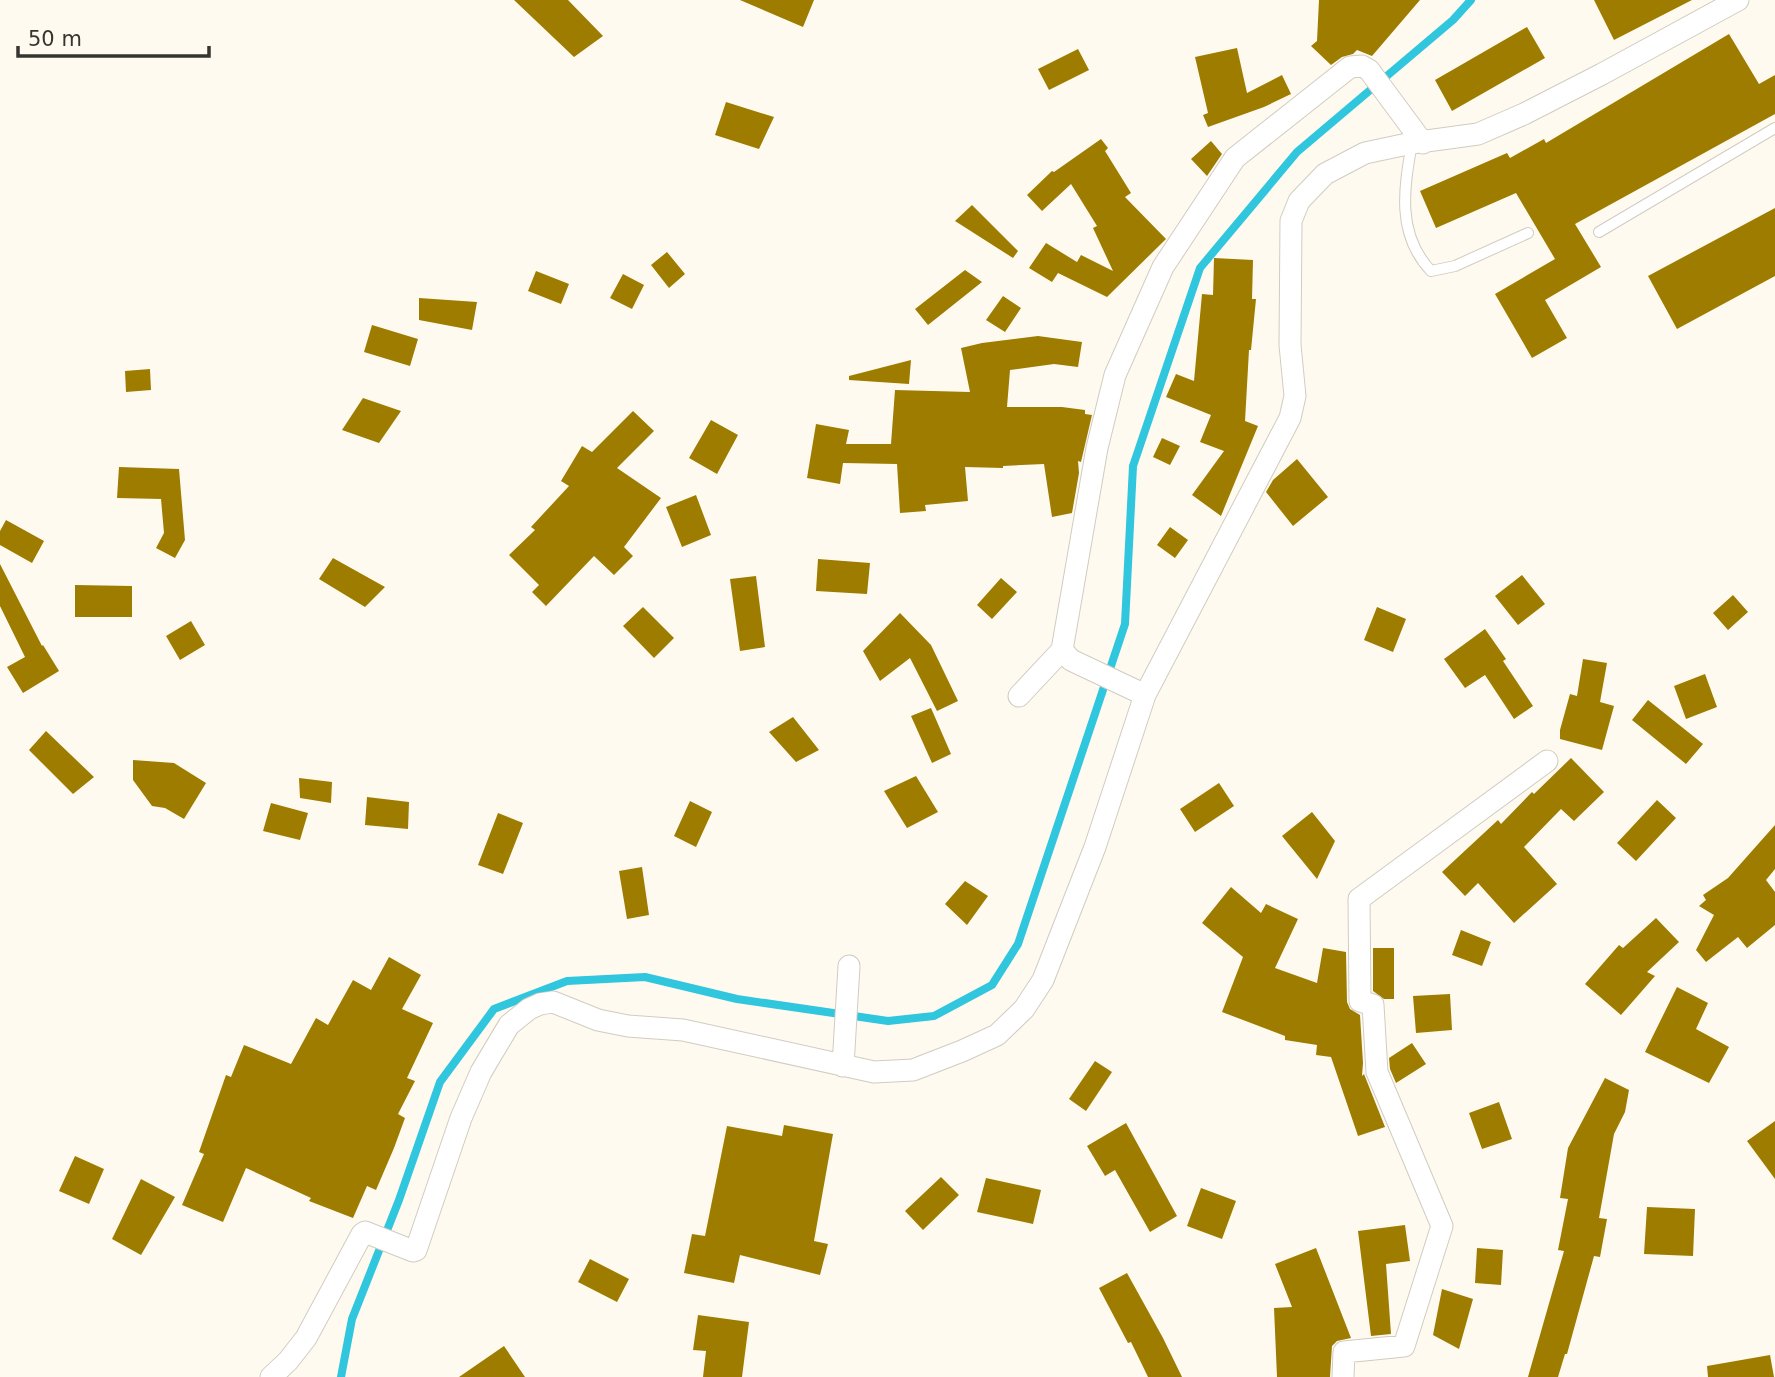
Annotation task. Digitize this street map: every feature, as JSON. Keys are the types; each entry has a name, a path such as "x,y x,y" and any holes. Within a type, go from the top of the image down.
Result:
{"street":[{"path":"271,1377 306,1338 359,1237 365,1232 416,1250 460,1118 481,1072 509,1025 529,1009 553,1002 598,1020 683,1030 874,1073 913,1070 997,1035 1024,1009 1042,980 1079,888 1135,689 1290,418 1295,396 1290,345 1291,221 1299,201 1325,174 1365,152 1478,134 1524,114 1738,0"},
{"path":"1019,696 1069,656 1097,448 1115,374 1163,267 1235,158 1340,73 1350,67 1362,66 1369,70 1417,143"},
{"path":"1069,656 1135,689"},
{"path":"1343,1377 1344,1352 1404,1346 1442,1226 1377,1072 1373,1005 1360,1001 1359,899 1547,761"},
{"path":"843,1066 849,966"}],"lane":[{"path":"1599,232 1775,128"},
{"path":"1417,143 1404,190 1407,225 1418,257 1431,271 1455,266 1528,233"}],"building":[{"path":"514,0 568,0 603,36 574,57"},
{"path":"740,0 814,0 803,27"},
{"path":"1319,0 1420,0 1372,56 1357,50 1331,65 1311,46 1317,41"},
{"path":"1594,0 1692,0 1614,40"},
{"path":"1527,27 1545,58 1452,111 1435,80"},
{"path":"1729,34 1759,84 1775,75 1775,114 1575,224 1601,267 1545,300 1567,338 1532,358 1495,294 1555,259 1516,193 1436,228 1420,191 1507,153 1510,158 1544,139 1546,143"},
{"path":"1237,48 1247,93 1282,75 1291,94 1264,107 1208,127 1203,115 1208,113 1195,57"},
{"path":"1078,49 1089,70 1049,90 1038,69"},
{"path":"726,102 774,117 759,149 715,135"},
{"path":"1101,139 1108,148 1105,151 1131,193 1125,197 1166,239 1107,297 1058,273 1052,282 1029,268 1046,243 1077,262 1081,255 1113,271 1093,228 1097,226 1071,184 1042,211 1027,195 1052,171"},
{"path":"1211,141 1222,154 1207,176 1191,159"},
{"path":"972,205 1018,251 1013,258 955,221"},
{"path":"1775,208 1775,276 1677,329 1648,276"},
{"path":"667,252 685,274 669,288 651,265"},
{"path":"1214,258 1253,260 1252,299 1256,299 1249,350 1245,421 1258,426 1221,516 1192,495 1224,451 1200,442 1211,415 1166,397 1176,374 1194,381 1202,294 1213,295"},
{"path":"965,270 982,282 928,325 915,309"},
{"path":"536,271 569,284 561,304 528,291"},
{"path":"623,274 644,285 632,309 610,298"},
{"path":"1003,296 1021,308 1005,332 986,320"},
{"path":"419,298 477,302 472,330 419,320"},
{"path":"372,325 418,339 410,366 364,352"},
{"path":"1038,336 1082,342 1078,367 1054,364 1010,370 1007,407 1062,407 1085,410 1085,414 1092,415 1081,462 1078,461 1079,473 1072,513 1052,517 1044,464 1003,468 965,467 968,501 925,505 926,511 900,513 897,464 843,463 840,484 807,478 816,424 849,430 846,444 891,444 895,390 970,392 961,348"},
{"path":"911,360 909,384 849,380 849,376"},
{"path":"150,369 151,390 126,392 125,371"},
{"path":"363,398 401,411 379,443 342,430"},
{"path":"633,411 654,431 617,468 661,498 624,547 633,556 614,575 594,556 546,606 532,592 539,585 509,555 535,530 531,527 569,486 561,481 582,446 592,452"},
{"path":"711,420 738,435 717,474 689,458"},
{"path":"1162,438 1180,446 1170,465 1153,457"},
{"path":"1297,459 1328,497 1293,526 1266,492 1273,480"},
{"path":"119,467 179,469 185,540 175,558 156,548 164,533 161,499 117,498"},
{"path":"696,495 711,535 682,547 666,507"},
{"path":"6,520 44,541 32,563 0,545 0,531"},
{"path":"1170,527 1188,540 1175,558 1157,545"},
{"path":"333,558 385,587 365,607 319,579"},
{"path":"818,559 870,563 867,594 816,591"},
{"path":"0,564 42,646 59,671 23,693 7,667 25,657 0,606"},
{"path":"1522,575 1545,604 1518,625 1495,596"},
{"path":"756,576 765,647 740,651 730,579"},
{"path":"1001,578 1017,592 992,619 977,605"},
{"path":"75,585 132,586 132,617 75,617"},
{"path":"1733,595 1748,612 1728,630 1713,613"},
{"path":"643,607 674,638 654,658 623,626"},
{"path":"1377,607 1406,619 1393,652 1364,640"},
{"path":"900,613 931,645 958,701 937,711 910,658 880,681 863,651"},
{"path":"191,621 205,645 180,660 166,636"},
{"path":"1485,629 1533,706 1514,719 1485,675 1465,688 1444,659"},
{"path":"1583,659 1607,663 1600,702 1614,706 1602,750 1560,739 1570,694 1577,696"},
{"path":"1705,674 1717,707 1686,719 1674,686"},
{"path":"1648,700 1703,744 1686,764 1632,720"},
{"path":"931,708 951,754 932,763 911,716"},
{"path":"793,717 819,750 796,762 769,732"},
{"path":"46,731 94,777 73,794 29,750"},
{"path":"1571,758 1604,792 1574,821 1561,809 1524,847 1557,884 1514,923 1478,883 1465,896 1442,872 1498,820 1501,824"},
{"path":"133,760 174,763 206,783 184,819 165,808 152,806 133,780"},
{"path":"916,776 938,812 907,828 884,791"},
{"path":"299,778 332,782 331,803 300,798"},
{"path":"1219,783 1234,806 1195,832 1180,809"},
{"path":"367,797 409,802 408,829 365,825"},
{"path":"1657,800 1676,818 1636,861 1617,843"},
{"path":"690,801 712,812 696,847 674,836"},
{"path":"271,803 308,813 300,840 263,831"},
{"path":"1312,812 1335,841 1317,879 1282,836"},
{"path":"498,813 523,823 503,874 478,865"},
{"path":"1775,825 1775,869 1766,880 1775,892 1775,925 1747,948 1738,937 1706,962 1696,950 1714,915 1699,906 1706,900 1703,895 1728,878"},
{"path":"642,867 649,915 627,919 619,871"},
{"path":"965,881 988,896 967,925 945,904"},
{"path":"1231,887 1261,913 1266,904 1298,919 1275,968 1317,983 1323,948 1346,952 1347,1002 1350,1009 1360,1015 1362,1076 1364,1074 1385,1127 1358,1136 1331,1057 1316,1055 1317,1045 1285,1040 1285,1036 1222,1012 1243,957 1202,923"},
{"path":"1656,918 1679,942 1647,972 1655,976 1621,1015 1585,984 1619,945 1623,948"},
{"path":"1461,930 1491,942 1482,966 1452,955"},
{"path":"1373,948 1394,948 1394,999 1384,999 1373,991"},
{"path":"389,957 421,975 402,1009 433,1023 407,1078 415,1081 398,1114 405,1118 394,1148 376,1190 367,1186 353,1218 309,1201 311,1198 246,1168 223,1222 182,1205 204,1154 199,1152 226,1075 231,1077 244,1045 291,1064 316,1018 328,1025 353,980 371,990"},
{"path":"1677,987 1708,1003 1696,1029 1729,1047 1709,1083 1645,1052"},
{"path":"1450,994 1452,1030 1416,1033 1413,996"},
{"path":"1412,1043 1426,1064 1396,1083 1389,1058"},
{"path":"1095,1061 1112,1072 1086,1111 1069,1099"},
{"path":"1605,1078 1629,1090 1625,1112 1614,1134 1599,1218 1607,1219 1600,1257 1594,1256 1558,1377 1528,1377 1564,1251 1558,1250 1568,1199 1560,1198 1568,1148"},
{"path":"1499,1102 1512,1139 1482,1149 1469,1113"},
{"path":"1775,1121 1775,1179 1747,1141"},
{"path":"1126,1123 1177,1216 1150,1232 1115,1170 1105,1176 1087,1146"},
{"path":"784,1125 833,1134 814,1241 828,1244 820,1275 740,1255 734,1283 684,1273 692,1234 705,1236 727,1126 782,1136"},
{"path":"75,1156 104,1169 89,1204 59,1191"},
{"path":"941,1177 959,1195 923,1230 905,1211"},
{"path":"986,1178 1041,1190 1033,1224 977,1212"},
{"path":"141,1179 175,1197 141,1255 112,1239"},
{"path":"1201,1188 1236,1201 1222,1239 1187,1226"},
{"path":"1647,1207 1695,1209 1693,1256 1644,1254"},
{"path":"1405,1225 1410,1261 1386,1264 1391,1334 1371,1336 1358,1231"},
{"path":"1316,1248 1351,1338 1337,1341 1332,1346 1330,1377 1277,1377 1274,1308 1292,1307 1275,1264"},
{"path":"1477,1248 1503,1250 1501,1285 1475,1283"},
{"path":"590,1259 629,1279 617,1302 578,1282"},
{"path":"1127,1273 1182,1377 1148,1377 1131,1342 1128,1343 1099,1288"},
{"path":"1442,1289 1473,1299 1459,1349 1433,1335"},
{"path":"698,1315 749,1322 742,1377 703,1377 706,1351 693,1350"},
{"path":"504,1346 525,1377 459,1377"},
{"path":"1770,1355 1774,1377 1708,1377 1707,1366"}],"waterway":[{"path":"341,1377 352,1319 399,1200 440,1082 494,1009 567,981 645,977 737,999 888,1021 934,1016 992,985 1018,944 1125,624 1133,466 1200,268 1297,152 1453,20 1471,0"}]}
